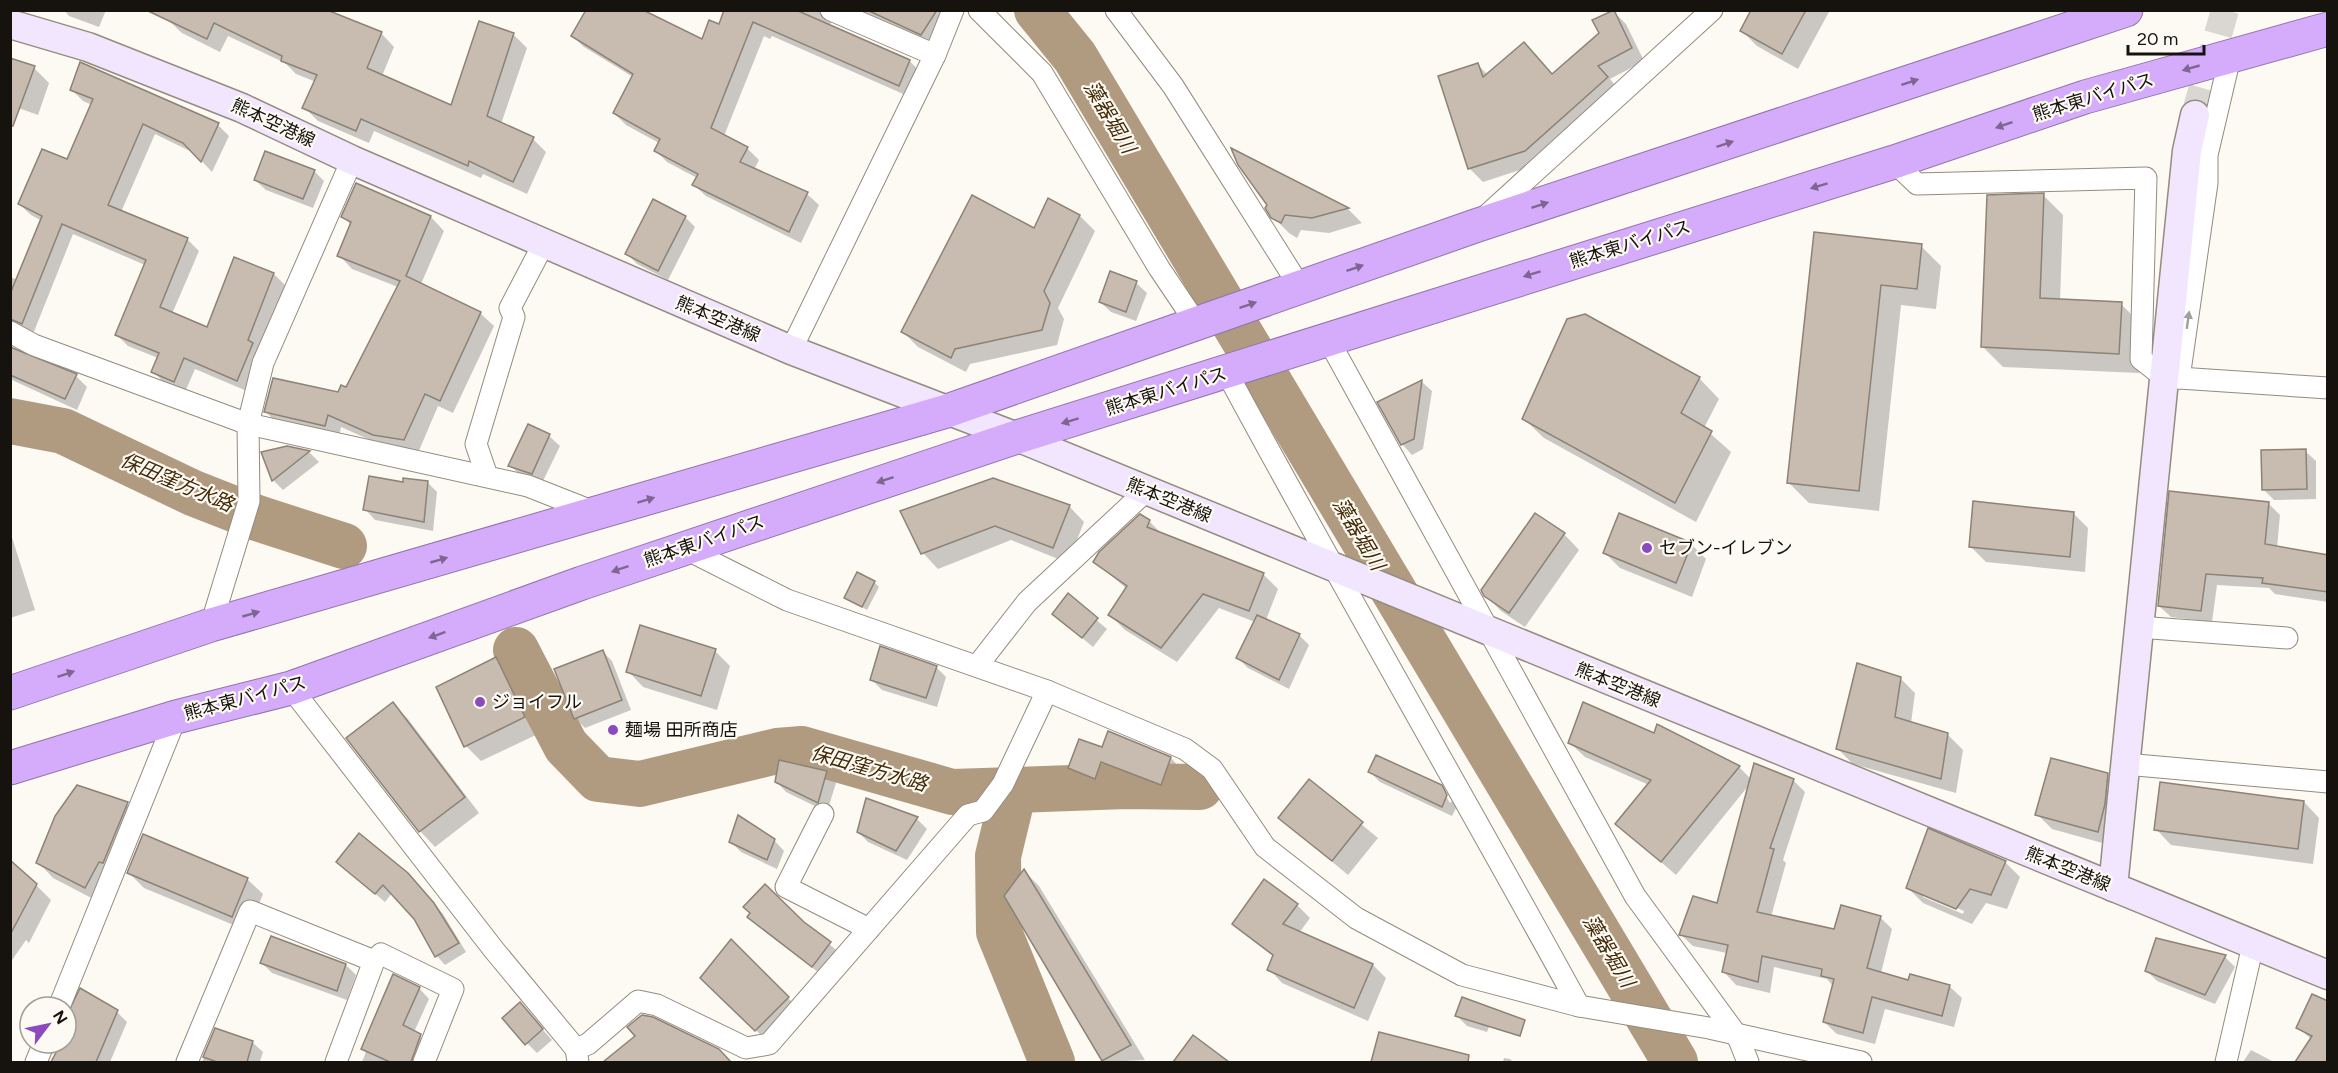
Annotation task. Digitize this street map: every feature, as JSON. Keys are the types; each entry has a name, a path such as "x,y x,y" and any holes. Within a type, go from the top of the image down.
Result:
{"highway":[{"path":"10,693 212,625 600,514 947,411 1475,226 2127,10"},
{"name":"熊本東バイパス","path":"10,768 176,717 291,688 684,548 1017,437 1329,341 1428,306 1894,162 2085,97 2328,29"}],"main road":[{"name":"熊本空港線","path":"10,24 88,47 242,108 352,160 791,350 1017,437 2328,975"},
{"path":"2113,887 2138,627 2171,377 2187,151 2195,116"}],"street":[{"path":"831,10 935,55"},
{"path":"791,350 935,55 953,10"},
{"path":"980,10 1042,73 1159,268 1196,323"},
{"path":"1116,10 1173,86 1300,287"},
{"path":"1475,226 1712,10"},
{"path":"2171,377 2207,183 2207,155 2230,57"},
{"path":"212,625 249,501 248,424 263,363 352,160"},
{"path":"1894,162 1917,184 2146,178 2141,359 2171,377 2328,388"},
{"path":"487,476 476,444 514,317 510,308 544,243"},
{"path":"10,332 34,345 248,424 528,486 600,514"},
{"path":"1329,341 1478,628 1635,896 1738,1037 1748,1062"},
{"path":"1227,373 1340,570 1579,1006"},
{"path":"977,666 1027,602 1147,490"},
{"path":"684,548 788,600 1047,691 1185,749 1212,769 1265,847 1356,918 1462,975 1579,1006 1709,1028 1738,1037 1861,1062"},
{"path":"2138,627 2287,638"},
{"path":"291,688 577,1056 638,1001 657,1005 746,1048 769,1044 968,815 983,811 1003,784 1047,691"},
{"path":"63,995 176,717"},
{"path":"2125,764 2328,782"},
{"path":"823,814 786,887 869,929"},
{"path":"187,1062 250,911 374,961"},
{"path":"2226,1062 2253,945"},
{"path":"336,1062 374,961 381,954 453,989 424,1062"}],"building":[{"path":"146,10 327,10 382,32 367,68 451,105 479,21 514,33 487,116 534,137 513,182 469,161 468,166 361,119 356,131 302,108 317,75 281,61 282,56 214,23 207,39"},
{"path":"586,10 643,10 702,39 709,20 719,24 724,10 796,10 910,60 899,86 753,22 711,128 748,147 740,162 808,192 789,232 692,185 698,174 654,151 660,139 613,113 633,74 571,36"},
{"path":"867,10 937,10 921,35"},
{"path":"1614,10 1632,48 1598,66 1608,77 1525,151 1468,169 1438,76 1478,63 1483,77 1524,42 1552,74 1599,33 1592,20"},
{"path":"1751,10 1806,10 1782,54 1740,31"},
{"path":"10,58 35,66 13,126 10,126"},
{"path":"80,62 219,123 201,162 183,143 143,124 108,205 188,238 160,307 207,327 234,257 274,273 248,340 253,343 237,381 184,358 174,382 151,372 159,353 115,335 146,260 62,224 22,324 10,319 10,294 42,216 18,204 42,149 67,159 93,99 70,90"},
{"path":"1231,148 1349,208 1312,218 1285,215 1281,223 1271,218 1265,208 1267,205 1238,165"},
{"path":"265,151 315,170 303,199 254,180"},
{"path":"356,183 431,216 406,276 481,312 440,401 425,394 404,440 373,435 328,415 325,426 264,412 273,378 338,392 341,385 346,387 400,281 337,256 351,222 341,217"},
{"path":"2044,193 2040,298 2122,302 2119,354 1981,347 1987,195"},
{"path":"972,195 1034,228 1048,198 1080,215 1044,291 1050,303 1042,330 955,349 951,358 901,332"},
{"path":"653,199 686,216 658,271 625,254"},
{"path":"1814,232 1922,244 1917,289 1881,285 1859,491 1787,483"},
{"path":"1110,271 1137,281 1126,312 1099,302"},
{"path":"1585,314 1700,377 1681,413 1712,431 1675,503 1522,419 1567,319"},
{"path":"10,347 77,374 65,399 10,375"},
{"path":"1422,380 1414,439 1401,445 1377,402"},
{"path":"528,424 550,434 532,474 508,466"},
{"path":"287,446 310,451 272,481 261,452"},
{"path":"2306,449 2307,489 2262,490 2261,450"},
{"path":"369,476 403,482 403,478 428,481 424,522 363,510"},
{"path":"993,478 1070,505 1053,548 995,526 921,554 900,511"},
{"path":"2169,491 2269,502 2265,544 2328,555 2328,592 2262,583 2263,578 2206,574 2201,611 2158,606"},
{"path":"1973,501 2074,512 2070,557 1969,547"},
{"path":"1535,513 1565,533 1509,613 1484,596 1481,590"},
{"name":"セブン-イレブン","path":"1619,513 1692,543 1676,583 1603,553"},
{"path":"1140,514 1150,520 1147,527 1264,573 1249,611 1203,594 1161,648 1108,615 1127,586 1093,562 1099,552"},
{"path":"857,572 875,581 862,607 844,598"},
{"path":"1068,593 1098,618 1082,638 1052,614"},
{"path":"1257,615 1300,634 1279,680 1236,658"},
{"path":"640,625 716,649 701,696 626,672"},
{"path":"880,646 937,666 926,698 870,680"},
{"path":"603,650 622,700 574,719 554,669"},
{"name":"ジョイフル","path":"496,657 525,717 464,747 436,687"},
{"path":"1857,663 1901,677 1895,717 1948,733 1941,779 1836,749"},
{"path":"393,702 465,797 419,832 346,738"},
{"path":"1583,702 1654,733 1657,724 1740,766 1661,862 1615,824 1651,780 1568,743"},
{"path":"1108,731 1171,757 1161,785 1101,762 1095,779 1068,768 1079,739 1102,747"},
{"path":"1376,755 1442,785 1447,795 1442,807 1368,772"},
{"path":"2051,758 2108,773 2105,804 2098,832 2035,815"},
{"path":"779,760 827,771 818,803 775,782"},
{"path":"1754,763 1794,779 1770,848 1774,849 1757,912 1834,929 1841,905 1881,916 1867,968 1908,980 1910,974 1950,985 1942,1016 1872,997 1863,1033 1823,1022 1834,979 1821,976 1822,969 1762,956 1758,982 1722,972 1728,945 1679,935 1693,896 1717,903"},
{"path":"1309,779 1363,822 1332,861 1278,818"},
{"path":"2160,782 2304,801 2298,849 2154,830"},
{"path":"77,785 128,802 103,863 99,862 85,888 36,863 55,816"},
{"path":"866,798 918,817 896,851 857,832"},
{"path":"738,815 775,839 767,860 729,842"},
{"path":"1928,828 2006,861 1991,895 1970,889 1956,909 1906,888"},
{"path":"359,833 408,873 434,903 459,943 435,957 414,919 383,885 375,894 336,862"},
{"path":"143,834 248,878 232,917 127,873"},
{"path":"10,860 37,884 10,935"},
{"path":"1024,869 1131,1045 1102,1061 1004,896"},
{"path":"1264,879 1298,904 1283,924 1373,964 1354,1008 1267,970 1273,955 1232,924"},
{"path":"765,884 804,922 831,942 812,967 747,917 750,913 743,907"},
{"path":"271,936 346,964 337,991 260,963"},
{"path":"2156,938 2226,955 2205,995 2145,971"},
{"path":"731,939 789,997 755,1031 700,978"},
{"path":"393,974 420,987 403,1025 421,1034 411,1062 390,1062 361,1049"},
{"path":"80,988 118,1010 96,1062 51,1062 55,1055 78,1055 77,995"},
{"path":"2312,994 2328,1001 2328,1062 2295,1062 2312,1036 2296,1028"},
{"path":"1462,997 1525,1020 1520,1036 1455,1016"},
{"path":"520,1002 543,1029 525,1045 502,1018"},
{"path":"642,1015 653,1017 719,1049 731,1062 603,1062 635,1036 627,1027"},
{"path":"215,1028 253,1041 247,1062 217,1062 203,1057"},
{"path":"1379,1032 1469,1055 1468,1062 1371,1062"},
{"path":"1193,1035 1229,1062 1173,1062"}],"waterway":[{"name":"藻器堀川","path":"1037,10 1075,57 1675,1062"},
{"name":"保田窪方水路","path":"10,421 63,431 193,493 257,518 344,546"},
{"name":"保田窪方水路","path":"516,650 566,746 598,779 640,784 777,751 802,749 952,792 1014,790 998,856 999,932 1052,1062"},
{"path":"1014,790 1126,786 1200,787"}],"tunnel":[{"path":"2195,115 2225,10"}],"place":[{"name":"セブン-イレブン","path":"1647,548"},
{"name":"ジョイフル","path":"480,702"},
{"name":"麺場 田所商店","path":"613,730"}]}
